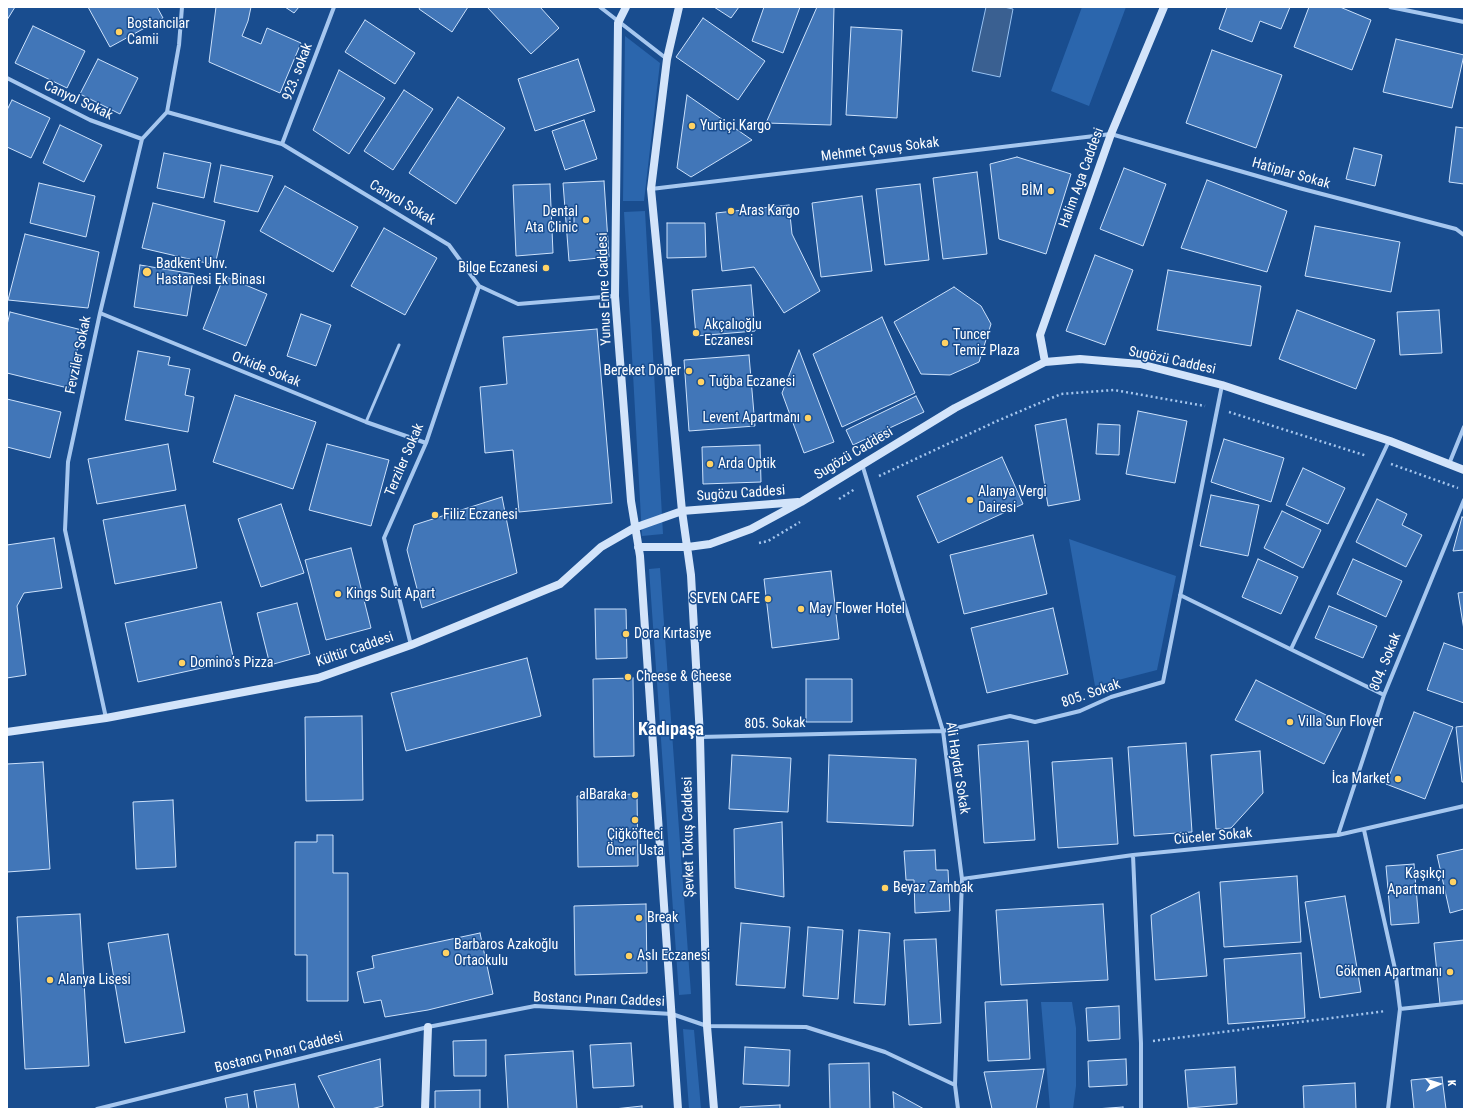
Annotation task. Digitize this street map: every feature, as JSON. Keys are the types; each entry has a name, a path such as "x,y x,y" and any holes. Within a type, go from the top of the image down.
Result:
{"main road":[{"name":"Yunus Emre Caddesi","path":"626,7 618,22 615,296 634,528 641,570"},
{"path":"679,7 667,59 651,189 682,511 688,547"},
{"name":"Halim Aga Caddesi","path":"1045,362 1040,335 1112,134 1164,7"},
{"name":"Sugözü Caddesi","path":"638,548 688,547 710,544 751,529 801,502 955,408 1045,362 1080,360 1140,364 1222,385 1390,441 1464,470"},
{"name":"Sugözu Caddesi","path":"682,511 801,502"},
{"name":"Kültür Caddesi","path":"7,732 106,718 318,678 411,645 560,584 601,547 634,528 682,511"},
{"name":"Şevket Tokuş Caddesi","path":"688,547 700,737 706,1026 714,1109"},
{"name":"Şevket Tokuş Caddesi","path":"641,570 678,1109"},
{"path":"425,1109 428,1027"}],"street":[{"path":"167,112 179,45 182,7"},
{"name":"923. sokak","path":"282,144 334,7"},
{"path":"600,7 667,59"},
{"path":"1390,7 1464,22"},
{"name":"Canyol Sokak","path":"7,78 90,120 142,139"},
{"name":"Fevziler Sokak","path":"106,718 65,530 68,462 100,313 142,139 167,112"},
{"name":"Canyol Sokak","path":"167,112 282,144 449,245 479,286 518,304 615,296"},
{"name":"Mehmet Çavuş Sokak","path":"651,189 1112,134"},
{"name":"Hatiplar Sokak","path":"1112,134 1299,188 1456,230 1464,235"},
{"name":"Terziler Sokak","path":"411,645 384,538 426,443 479,286"},
{"name":"Orkide Sokak","path":"100,313 366,422 426,443"},
{"name":"805. Sokak","path":"700,737 943,731 1010,716 1035,722 1080,712 1111,697 1163,682 1222,385"},
{"path":"1449,464 1464,427"},
{"path":"1290,649 1390,441"},
{"name":"Ali Haydar Sokak","path":"862,464 943,731 962,879 955,1085"},
{"name":"804. Sokak","path":"1338,835 1384,695 1464,500"},
{"path":"1180,595 1384,695"},
{"name":"Cüceler Sokak","path":"962,879 1133,856 1338,835 1464,806"},
{"path":"1364,830 1395,969 1400,1009 1388,1109"},
{"path":"1133,856 1141,1043 1141,1109"},
{"path":"1400,1009 1464,1002"},
{"name":"Bostancı Pınarı Caddesi","path":"99,1109 428,1027 535,1006 672,1014 706,1026 806,1027 885,1052 955,1085"},
{"path":"955,1085 958,1109"}],"lane":[{"path":"366,422 399,345"}],"path":[{"path":"834,501 868,482 997,421 1061,394 1114,390 1217,409 1380,460 1464,491"},
{"path":"754,545 768,541 801,521"},
{"path":"1141,1043 1400,1009"}],"shaded area":[{"path":"986,7 1004,7 1013,9 1000,77 972,71"},
{"path":"1082,7 1126,7 1089,106 1051,91"},
{"path":"625,36 660,63 644,201 623,201"},
{"path":"645,211 663,534 642,536 624,212"},
{"path":"1069,539 1176,576 1157,670 1095,686"},
{"path":"660,568 691,994 679,995 649,569"},
{"path":"1041,1002 1072,1002 1076,1028 1076,1086 1073,1109 1050,1109"},
{"path":"683,1029 694,1030 701,1109 689,1109"}],"building":[{"path":"7,7 15,7 7,20"},
{"name":"Bostancilar Camii","path":"88,7 157,7 163,18 110,47"},
{"path":"216,7 251,7 248,21 242,36 261,44 267,28 301,43 280,93 209,62"},
{"path":"285,7 299,7 294,13"},
{"path":"420,7 468,7 452,32 419,9"},
{"path":"487,7 540,7 559,28 531,54"},
{"path":"714,7 739,7 731,18"},
{"path":"764,7 800,7 783,53 752,41"},
{"path":"817,7 834,7 831,125 766,123"},
{"path":"1227,7 1290,7 1281,29 1260,21 1252,42 1219,29"},
{"path":"1309,7 1340,7 1371,20 1352,70 1294,47"},
{"path":"703,18 765,61 738,100 676,57"},
{"path":"365,20 415,53 395,84 345,52"},
{"path":"33,26 85,51 67,88 15,63"},
{"path":"851,27 902,30 897,118 846,115"},
{"path":"1396,39 1464,55 1452,108 1383,92"},
{"path":"1212,50 1282,75 1256,148 1186,123"},
{"path":"98,59 138,78 120,114 80,94"},
{"path":"578,59 595,111 535,131 518,79"},
{"path":"339,70 385,98 349,154 313,130"},
{"path":"404,90 433,109 393,170 364,151"},
{"path":"687,95 752,140 691,177 677,168"},
{"path":"458,97 505,128 456,204 409,173"},
{"path":"12,100 50,118 31,158 7,147 7,110"},
{"path":"584,120 597,159 565,170 552,131"},
{"path":"60,125 102,145 84,182 43,163"},
{"path":"1456,127 1464,128 1464,184 1449,182"},
{"path":"1354,148 1382,155 1375,186 1346,179"},
{"path":"164,153 211,163 204,198 157,188"},
{"path":"1017,157 1071,174 1046,254 999,239 990,164"},
{"path":"221,165 273,176 258,212 214,202"},
{"path":"1124,168 1166,184 1143,246 1100,229"},
{"path":"977,172 987,254 943,259 933,178"},
{"path":"1207,180 1287,211 1267,272 1181,248"},
{"name":"Dental Ata Clinic","path":"604,181 609,257 569,261 563,183"},
{"path":"39,183 95,196 86,237 30,223"},
{"path":"550,184 553,253 516,256 513,185"},
{"path":"920,184 929,260 885,265 876,189"},
{"path":"285,186 358,227 333,272 260,231"},
{"path":"862,196 872,271 821,277 812,203"},
{"path":"153,203 225,221 215,265 142,248"},
{"path":"789,205 792,234 820,291 784,313 754,267 722,271 716,213"},
{"name":"Dental Ata Clinic","path":"574,216 574,224 570,224 570,217"},
{"path":"667,223 705,223 706,257 667,258"},
{"path":"1315,226 1400,242 1391,292 1305,276"},
{"path":"384,228 437,258 405,315 351,286"},
{"path":"25,234 99,252 88,308 8,300"},
{"path":"1095,255 1133,270 1105,345 1066,331"},
{"path":"140,265 194,274 187,316 134,307"},
{"path":"1168,270 1261,286 1251,346 1157,330"},
{"path":"224,276 267,294 246,346 203,329"},
{"path":"751,285 755,331 696,336 692,290"},
{"name":"Tuncer Temiz Plaza","path":"954,287 981,306 991,324 979,362 950,375 921,374 894,322"},
{"path":"1297,310 1375,340 1356,389 1279,359"},
{"path":"1439,310 1442,353 1400,355 1397,312"},
{"path":"10,312 82,330 68,388 7,373 7,325"},
{"path":"301,314 331,325 316,366 287,356"},
{"path":"882,317 915,393 842,427 813,354"},
{"path":"597,329 612,503 519,512 513,450 485,453 480,387 507,384 503,337"},
{"name":"Levent Apartmanı","path":"799,350 834,442 804,453 782,393"},
{"path":"138,351 170,357 168,365 190,369 185,395 194,397 188,432 125,420"},
{"path":"749,355 755,426 689,431 684,360"},
{"path":"235,395 316,422 293,489 213,462"},
{"path":"916,396 924,412 853,445 846,430"},
{"path":"7,399 61,412 50,458 7,447"},
{"path":"1138,411 1187,421 1175,483 1126,474"},
{"path":"1066,419 1080,500 1048,506 1035,425"},
{"path":"1098,424 1120,425 1119,455 1096,454"},
{"path":"1224,439 1284,458 1271,502 1211,482"},
{"path":"168,444 176,490 97,504 88,459"},
{"path":"327,444 389,460 371,526 309,510"},
{"path":"760,445 761,482 703,484 702,447"},
{"name":"Alanya Vergi Dairesi","path":"1002,457 1023,504 938,543 917,496"},
{"path":"1303,468 1345,488 1328,524 1286,505"},
{"path":"1211,495 1259,505 1248,556 1200,546"},
{"path":"502,497 517,573 422,608 407,550 414,525"},
{"path":"1377,499 1407,514 1402,525 1422,535 1406,567 1356,542"},
{"path":"281,504 304,573 261,587 238,519"},
{"path":"185,505 197,568 115,584 103,520"},
{"path":"1282,511 1321,530 1303,568 1264,548"},
{"path":"1462,517 1464,518 1464,550 1453,551"},
{"path":"1033,535 1047,594 964,614 950,555"},
{"path":"54,538 62,588 24,593 17,606 26,675 7,678 7,545"},
{"name":"Kings Suit Apart","path":"351,548 371,628 326,640 305,560"},
{"path":"1258,559 1298,577 1281,614 1242,597"},
{"path":"1353,559 1402,581 1386,617 1337,594"},
{"name":"May Flower Hotel","path":"831,571 839,639 772,648 764,579"},
{"path":"1464,592 1464,630 1458,593"},
{"path":"221,602 234,661 138,682 125,623"},
{"path":"297,603 310,654 270,665 257,613"},
{"path":"1329,606 1377,626 1363,658 1315,638"},
{"path":"1053,608 1068,674 987,693 971,628"},
{"path":"595,609 626,609 627,658 596,659"},
{"path":"1444,643 1464,650 1464,703 1427,690"},
{"path":"527,658 541,716 406,751 391,693"},
{"path":"633,678 634,756 594,757 593,679"},
{"path":"806,679 852,679 852,722 806,722"},
{"name":"Villa Sun Flover","path":"1256,680 1344,724 1324,764 1235,720"},
{"path":"1414,712 1453,727 1425,799 1386,784"},
{"path":"362,716 363,800 306,801 305,717"},
{"path":"1464,726 1464,782 1462,782 1456,727"},
{"path":"1028,741 1035,840 984,843 978,745"},
{"path":"1186,743 1192,832 1134,836 1128,747"},
{"path":"1260,751 1263,793 1231,828 1216,829 1211,755"},
{"path":"732,755 791,758 788,812 729,809"},
{"path":"829,755 916,759 913,826 827,822"},
{"path":"1112,758 1118,844 1058,848 1052,762"},
{"path":"43,762 50,869 7,872 7,764"},
{"path":"637,794 638,866 578,867 577,796"},
{"path":"173,800 176,867 136,869 133,802"},
{"path":"782,822 784,897 735,888 734,829"},
{"path":"317,835 333,835 333,873 348,873 348,1001 307,1001 307,955 295,955 295,842 317,842"},
{"name":"Kaşıkçı Apartmanı","path":"1464,849 1464,909 1450,913 1437,855"},
{"name":"Beyaz Zambak","path":"935,850 936,870 948,870 950,911 915,913 914,880 906,880 904,851"},
{"path":"1414,864 1419,923 1391,925 1386,866"},
{"path":"1297,876 1301,942 1224,947 1220,882"},
{"path":"1199,892 1207,976 1155,980 1151,915"},
{"path":"1345,896 1361,992 1320,998 1305,902"},
{"path":"646,904 647,973 575,975 574,906"},
{"path":"1103,904 1108,980 1001,985 996,910"},
{"path":"80,914 89,1066 25,1069 17,917"},
{"path":"741,923 790,927 785,988 736,985"},
{"path":"808,927 843,930 838,999 803,996"},
{"path":"859,930 890,933 885,1005 854,1003"},
{"path":"480,933 493,994 428,1010 385,1017 381,1000 364,1003 357,972 374,968 372,956"},
{"path":"168,934 185,1032 125,1043 108,943"},
{"path":"936,939 941,1023 909,1025 904,940"},
{"name":"Gökmen Apartmanı","path":"1464,940 1464,1001 1440,1004 1434,943"},
{"path":"1301,953 1305,1018 1228,1024 1224,959"},
{"path":"1027,1000 1030,1059 988,1061 985,1002"},
{"path":"1119,1006 1120,1039 1088,1041 1086,1008"},
{"path":"486,1040 486,1076 454,1076 453,1041"},
{"path":"631,1043 634,1086 593,1088 590,1045"},
{"path":"745,1047 790,1050 789,1086 743,1084"},
{"path":"573,1051 577,1109 508,1109 505,1055"},
{"path":"380,1059 383,1106 371,1109 335,1109 318,1076"},
{"path":"1126,1059 1127,1085 1089,1087 1088,1061"},
{"path":"869,1063 870,1109 830,1109 829,1064"},
{"path":"1235,1067 1237,1104 1188,1108 1185,1070"},
{"path":"1044,1069 1036,1109 992,1109 984,1072"},
{"path":"1442,1077 1446,1109 1414,1109 1411,1080"},
{"path":"1355,1083 1356,1109 1304,1109 1303,1086"},
{"path":"295,1084 299,1109 257,1109 254,1091"},
{"path":"480,1090 480,1109 435,1109 435,1091"},
{"path":"893,1092 924,1109 894,1109"},
{"path":"247,1094 249,1109 227,1109 225,1098"},
{"path":"780,1105 780,1109 740,1109 740,1107"},
{"path":"642,1106 642,1109 614,1109"},
{"path":"1123,1107 1123,1109 1095,1109"}],"place":[{"name":"Bostancilar Camii","path":"119,32"},
{"name":"Yurtiçi Kargo","path":"692,126"},
{"name":"BİM","path":"1051,191"},
{"name":"Aras Kargo","path":"731,211"},
{"name":"Dental Ata Clinic","path":"586,220"},
{"name":"Bilge Eczanesi","path":"546,268"},
{"name":"Badkent Unv. Hastanesi Ek Binası","path":"147,272"},
{"name":"Akçalıoğlu Eczanesi","path":"696,333"},
{"name":"Tuncer Temiz Plaza","path":"945,343"},
{"name":"Bereket Döner","path":"689,371"},
{"name":"Tuğba Eczanesi","path":"701,382"},
{"name":"Levent Apartmanı","path":"808,418"},
{"name":"Arda Optik","path":"710,464"},
{"name":"Alanya Vergi Dairesi","path":"970,500"},
{"name":"Filiz Eczanesi","path":"435,515"},
{"name":"Kings Suit Apart","path":"338,594"},
{"name":"SEVEN CAFE","path":"768,599"},
{"name":"May Flower Hotel","path":"801,609"},
{"name":"Dora Kırtasiye","path":"626,634"},
{"name":"Domino’s Pizza","path":"182,663"},
{"name":"Cheese & Cheese","path":"628,677"},
{"name":"Villa Sun Flover","path":"1290,722"},
{"name":"İca Market","path":"1398,779"},
{"name":"alBaraka","path":"635,795"},
{"name":"Çiğköfteci Ömer Usta","path":"635,820"},
{"name":"Kaşıkçı Apartmanı","path":"1453,882"},
{"name":"Beyaz Zambak","path":"885,888"},
{"name":"Break","path":"639,918"},
{"name":"Barbaros Azakoğlu Ortaokulu","path":"446,953"},
{"name":"Aslı Eczanesi","path":"629,956"},
{"name":"Gökmen Apartmanı","path":"1450,972"},
{"name":"Alanya Lisesi","path":"50,980"}],"district":[{"name":"Kadıpaşa","path":"671,730"}]}
